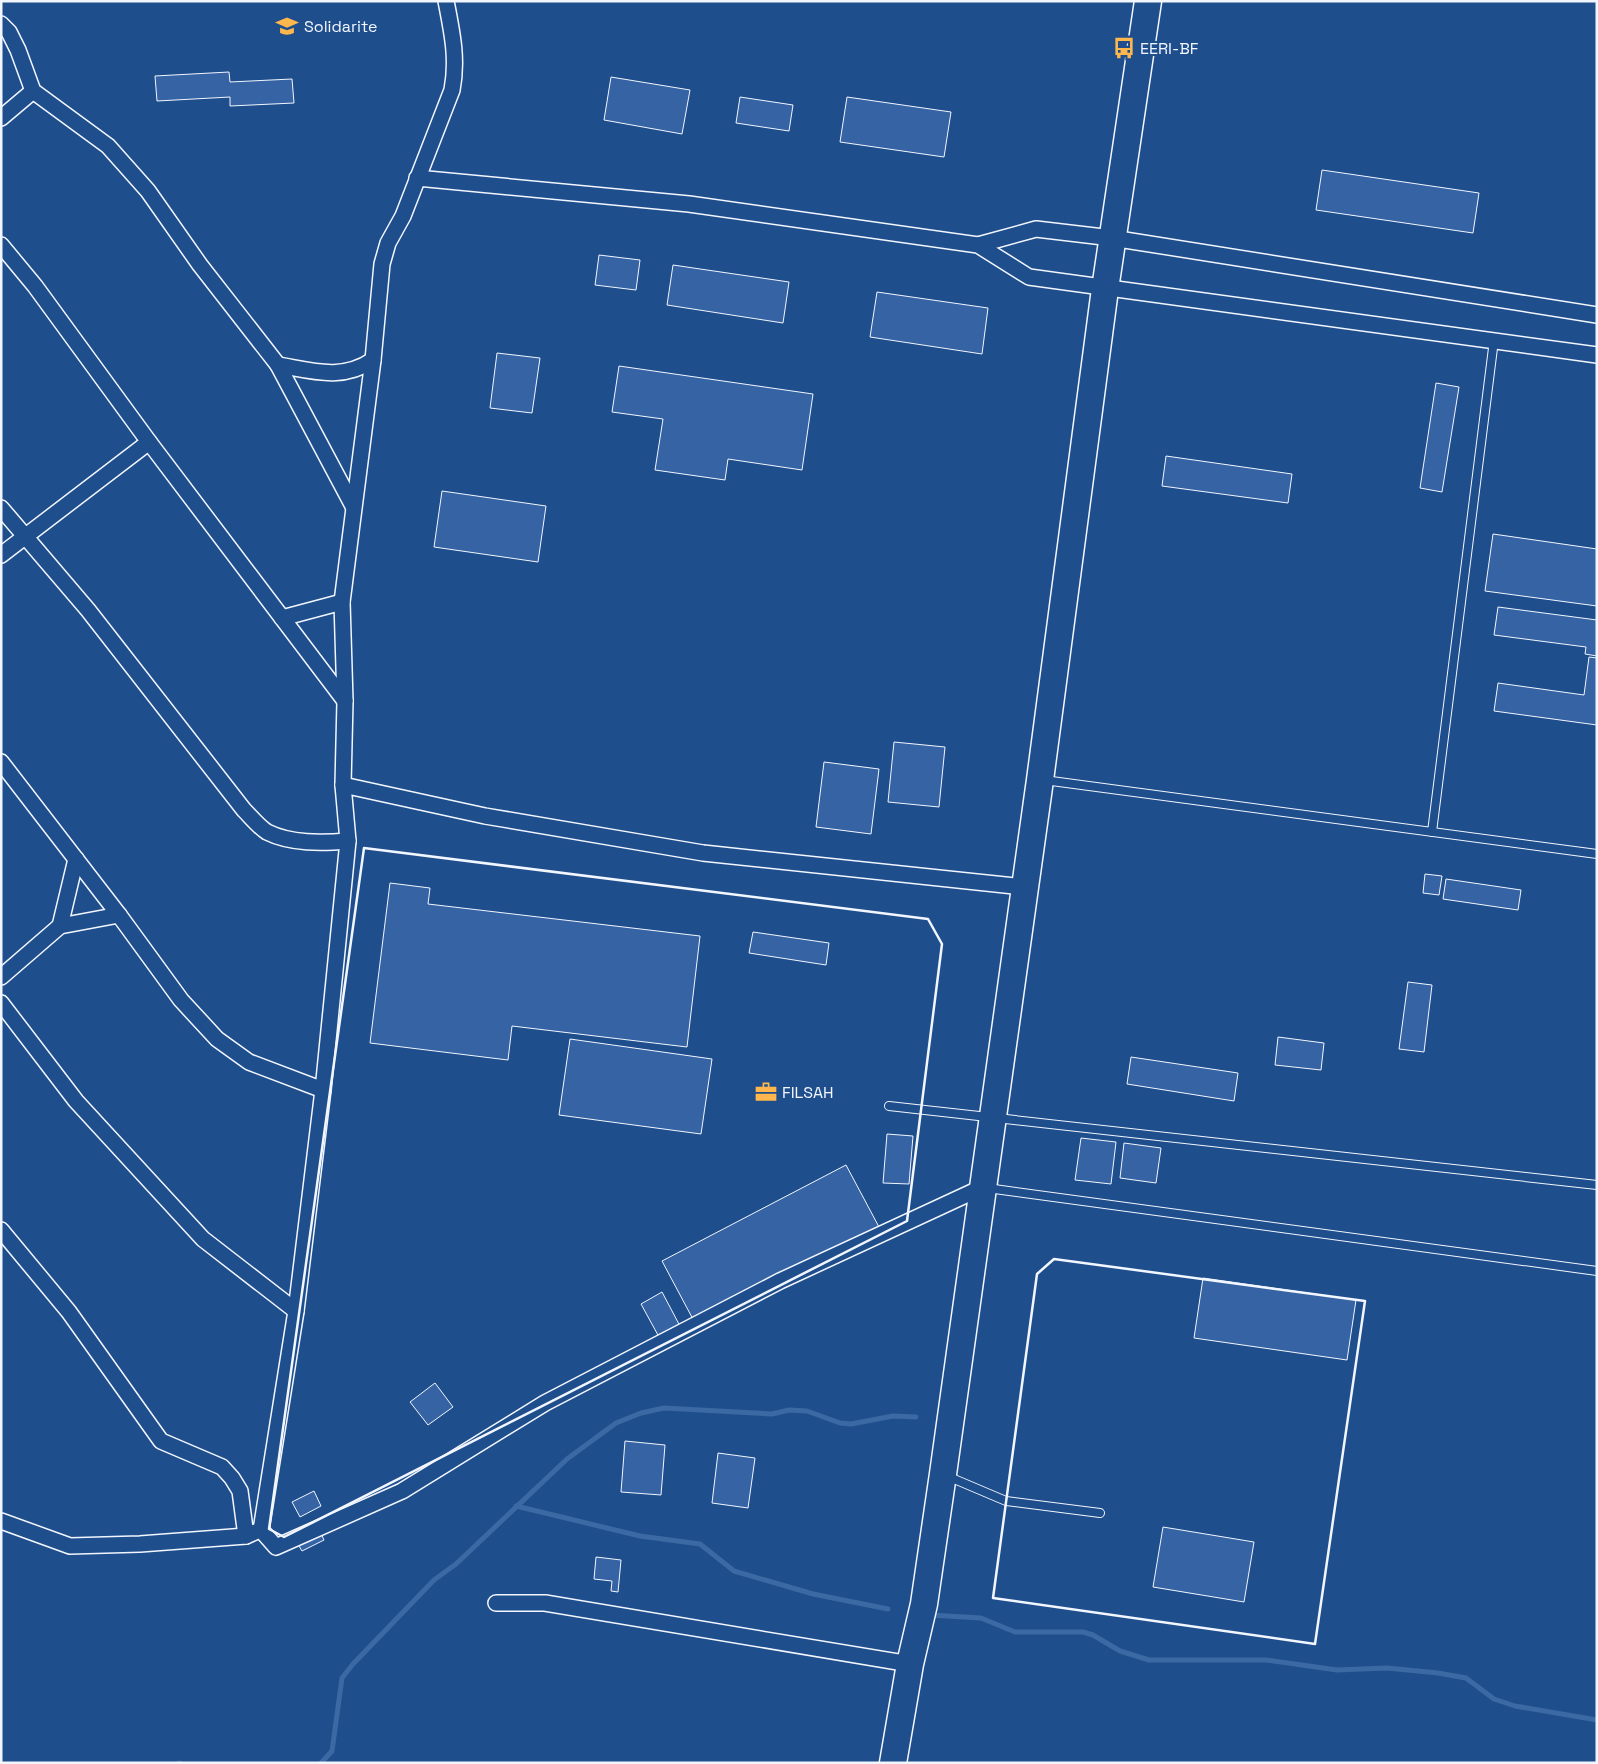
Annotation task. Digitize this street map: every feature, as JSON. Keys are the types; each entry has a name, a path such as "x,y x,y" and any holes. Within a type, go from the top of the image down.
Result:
{"highway":[{"path":"894,1763 910,1664 924,1604 943,1474 994,1118 1112,238 1148,1"}],"street":[{"path":"261,1530 296,1311 323,1090 348,841 343,785 345,701 342,602 353,506 373,360 384,254 452,90 456,69 455,46 446,1"},
{"path":"1,24 9,32 18,50 33,91 108,146 148,191 200,264 278,365 353,506"},
{"path":"1,118 33,91"},
{"path":"417,178 689,204 978,245 1036,229 1112,238 1597,315"},
{"path":"1,245 35,286 149,442 345,701"},
{"path":"978,245 1029,277 1105,289 1597,355"},
{"path":"278,365 340,374 360,369 373,360"},
{"path":"1,555 149,442"},
{"path":"1,508 88,610 238,803 266,831 299,840 322,843 348,841"},
{"path":"282,618 342,602"},
{"path":"2,764 119,915 181,1000 216,1039 249,1062 323,1090"},
{"path":"343,785 485,816 703,853 1024,887"},
{"path":"60,926 76,859"},
{"path":"1,976 60,926 119,915"},
{"path":"1,1003 76,1101 203,1239 296,1311"},
{"path":"261,1530 276,1547 402,1492 553,1398 780,1281 983,1187"},
{"path":"1,1230 69,1312 162,1441 222,1467 232,1478 240,1491 246,1536"},
{"path":"1,1521 70,1546 140,1544 246,1536 261,1530"},
{"path":"496,1603 545,1603 910,1664"}],"lane":[{"path":"1432,832 1494,340"},
{"path":"1040,780 1597,854"},
{"path":"889,1106 1597,1185"},
{"path":"983,1187 1597,1270"},
{"path":"943,1474 1006,1501 1100,1514"}],"building":[{"path":"229,72 230,82 292,79 294,103 230,106 230,97 157,101 155,76"},
{"path":"611,77 690,90 682,134 604,120"},
{"path":"740,97 793,105 789,131 736,123"},
{"path":"847,97 951,112 944,157 840,142"},
{"path":"1322,170 1479,193 1473,233 1316,210"},
{"path":"599,255 640,260 636,290 595,285"},
{"path":"673,265 789,282 783,323 667,305"},
{"path":"877,292 988,308 982,354 870,337"},
{"path":"497,353 540,358 532,413 490,408"},
{"path":"619,366 813,394 802,470 728,459 725,480 655,470 663,419 612,412"},
{"path":"1436,383 1459,387 1442,492 1420,488"},
{"path":"1166,456 1292,474 1288,503 1162,486"},
{"path":"442,491 546,506 538,562 434,547"},
{"path":"1493,534 1597,549 1597,606 1485,591"},
{"path":"1498,607 1597,620 1597,656 1585,654 1586,647 1494,635"},
{"path":"1589,657 1597,658 1597,725 1494,711 1498,683 1584,695"},
{"path":"894,742 945,747 939,807 888,802"},
{"path":"824,762 879,769 871,834 816,827"},
{"path":"1425,874 1442,876 1439,895 1423,893"},
{"path":"1446,879 1521,890 1518,910 1443,899"},
{"path":"390,883 430,888 428,904 700,936 687,1047 512,1026 508,1060 370,1043"},
{"path":"753,932 829,943 826,965 749,953"},
{"path":"1408,982 1432,985 1424,1052 1399,1049"},
{"path":"1278,1037 1324,1043 1321,1070 1275,1065"},
{"path":"570,1039 712,1059 701,1134 559,1115"},
{"path":"1131,1057 1238,1073 1234,1101 1127,1084"},
{"path":"887,1134 913,1136 909,1184 883,1183"},
{"path":"1081,1138 1116,1142 1111,1184 1075,1180"},
{"path":"1124,1143 1161,1148 1156,1183 1120,1178"},
{"path":"846,1165 879,1227 695,1323 662,1261"},
{"path":"1203,1278 1356,1300 1347,1360 1194,1338"},
{"path":"662,1292 680,1326 659,1337 641,1304"},
{"path":"435,1383 453,1407 428,1425 410,1402"},
{"path":"625,1441 665,1445 661,1495 621,1492"},
{"path":"718,1453 755,1458 748,1508 712,1503"},
{"path":"314,1491 321,1506 300,1517 292,1502"},
{"path":"1163,1527 1254,1542 1244,1602 1153,1587"},
{"path":"319,1529 324,1540 302,1551 296,1541"},
{"path":"596,1557 621,1560 618,1592 611,1591 612,1581 594,1579"}],"waterway":[{"path":"321,1763 332,1751 342,1678 353,1664 434,1580 456,1564 567,1459 616,1423 641,1413 664,1408 772,1414 789,1410 807,1411 840,1423 851,1424 893,1416 916,1417"},
{"path":"516,1506 640,1536 700,1544 734,1571 813,1594 888,1609"},
{"path":"930,1615 981,1618 1015,1632 1083,1632 1093,1635 1120,1651 1149,1660 1266,1660 1337,1670 1387,1668 1438,1673 1466,1678 1494,1699 1515,1706 1597,1720"}],"wall":[{"path":"364,848 928,919 942,944 907,1221 284,1537 269,1529 364,848"},
{"path":"1054,1259 1365,1301 1315,1644 993,1598 1037,1274 1054,1259"}],"place":[{"name":"Solidarite","path":"287,26"},
{"name":"EERI-BF","path":"1124,48"},
{"name":"FILSAH","path":"766,1092"}]}
